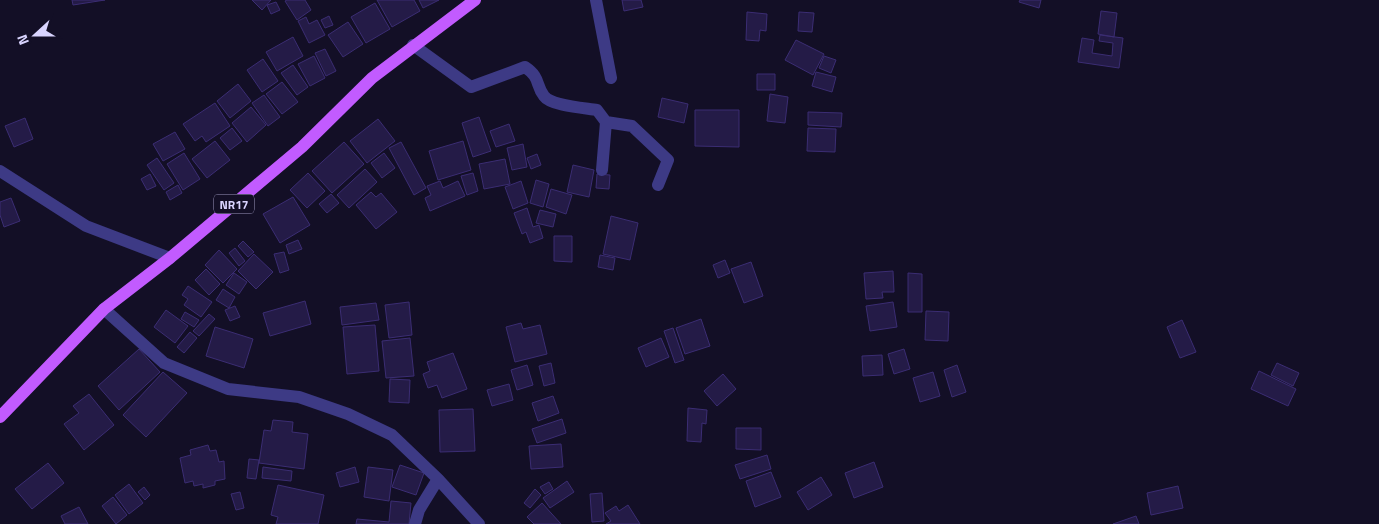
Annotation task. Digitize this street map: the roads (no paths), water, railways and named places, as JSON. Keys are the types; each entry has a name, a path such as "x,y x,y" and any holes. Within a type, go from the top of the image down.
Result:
{"main road":[{"name":"NR17","path":"0,417 104,309 170,258 302,147 372,78 413,45 475,0"}],"street":[{"path":"596,0 611,78"},
{"path":"413,45 471,87 525,67 535,74 545,97 556,103 597,110 606,122 602,170"},
{"path":"606,122 632,126 668,160 658,185"},
{"path":"0,171 86,226 170,258"},
{"path":"104,309 164,363 228,389 299,397 348,414 392,435 438,479 479,524"},
{"path":"416,524 419,510 438,479"}]}
